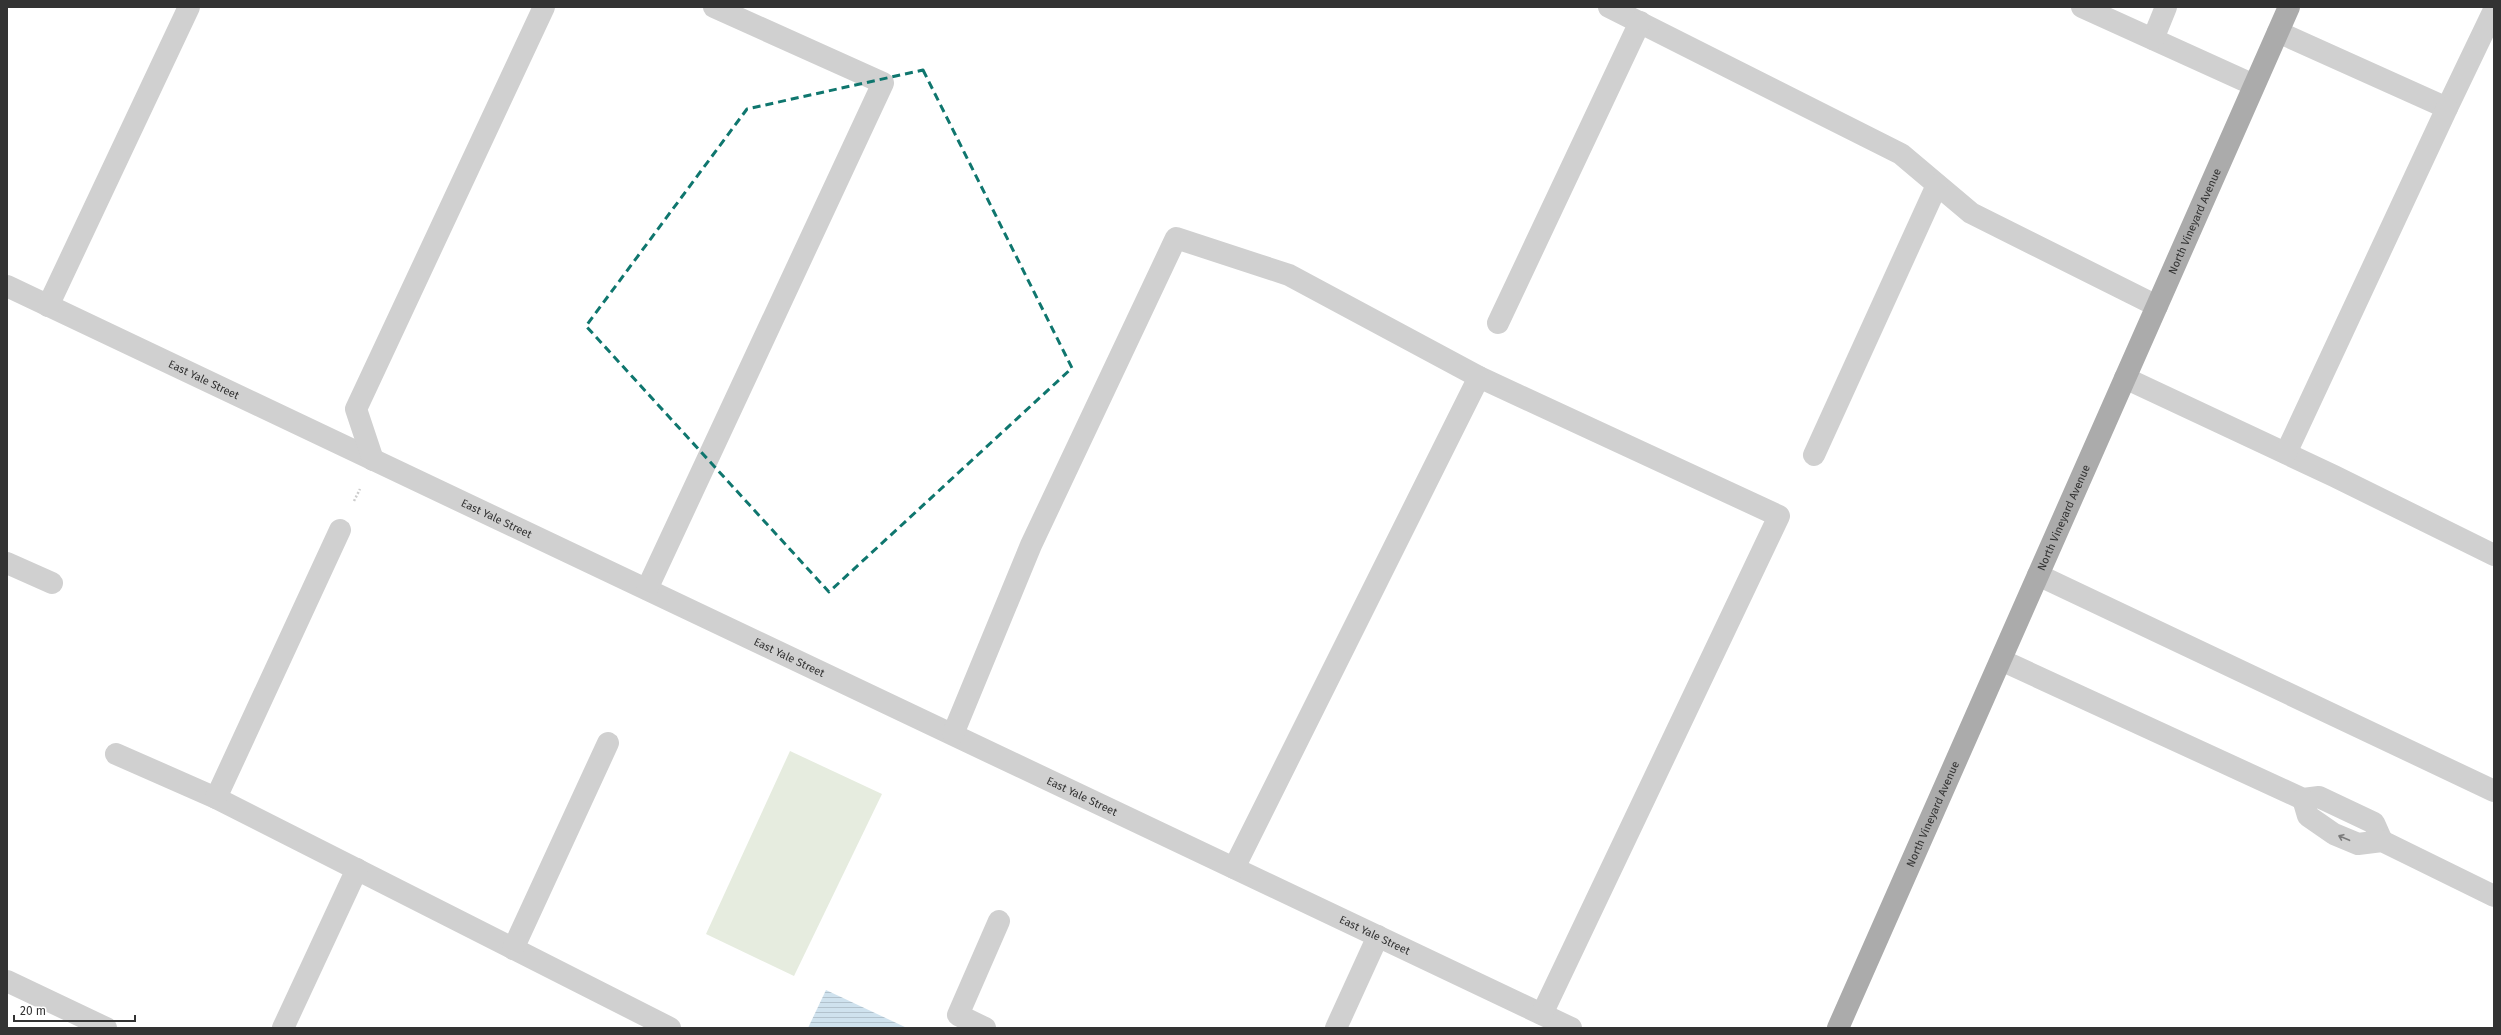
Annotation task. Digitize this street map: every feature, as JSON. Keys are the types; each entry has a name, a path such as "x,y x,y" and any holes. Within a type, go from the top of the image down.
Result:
{"main road":[{"name":"North Vineyard Avenue","path":"1838,1028 2289,7"}],"street":[{"path":"48,306 189,7"},
{"path":"373,460 356,409 544,7"},
{"path":"647,589 883,83 714,7"},
{"path":"1609,7 1901,154 1971,213 2157,306"},
{"path":"2082,7 2254,85"},
{"path":"2153,39 2166,7"},
{"path":"2286,453 2494,10"},
{"path":"1498,323 1640,22"},
{"path":"2278,32 2447,108"},
{"path":"1814,455 1937,185"},
{"path":"953,734 1031,545 1176,238 1289,275 1479,377 1780,516 1542,1014"},
{"name":"East Yale Street","path":"7,286 1571,1028"},
{"path":"1234,868 1479,377"},
{"path":"2125,378 2286,453 2494,555"},
{"path":"216,798 340,530"},
{"path":"7,563 52,583"},
{"path":"2038,575 2494,791"},
{"path":"2001,660 2303,799 2319,797 2374,823 2382,841 2494,896"},
{"path":"513,948 608,743"},
{"path":"116,754 216,798 670,1028"},
{"path":"283,1028 357,869"},
{"path":"984,1028 958,1015 999,921"},
{"path":"1336,1028 1378,936"},
{"path":"7,981 106,1028"}],"path":[{"path":"340,530 373,460"}],"highlighted area":[{"path":"923,70 1072,368 829,592 586,326 747,109"}],"shaded area":[{"path":"790,751 882,794 794,976 706,934"}],"water":[{"path":"826,990 907,1028 808,1028"}]}
